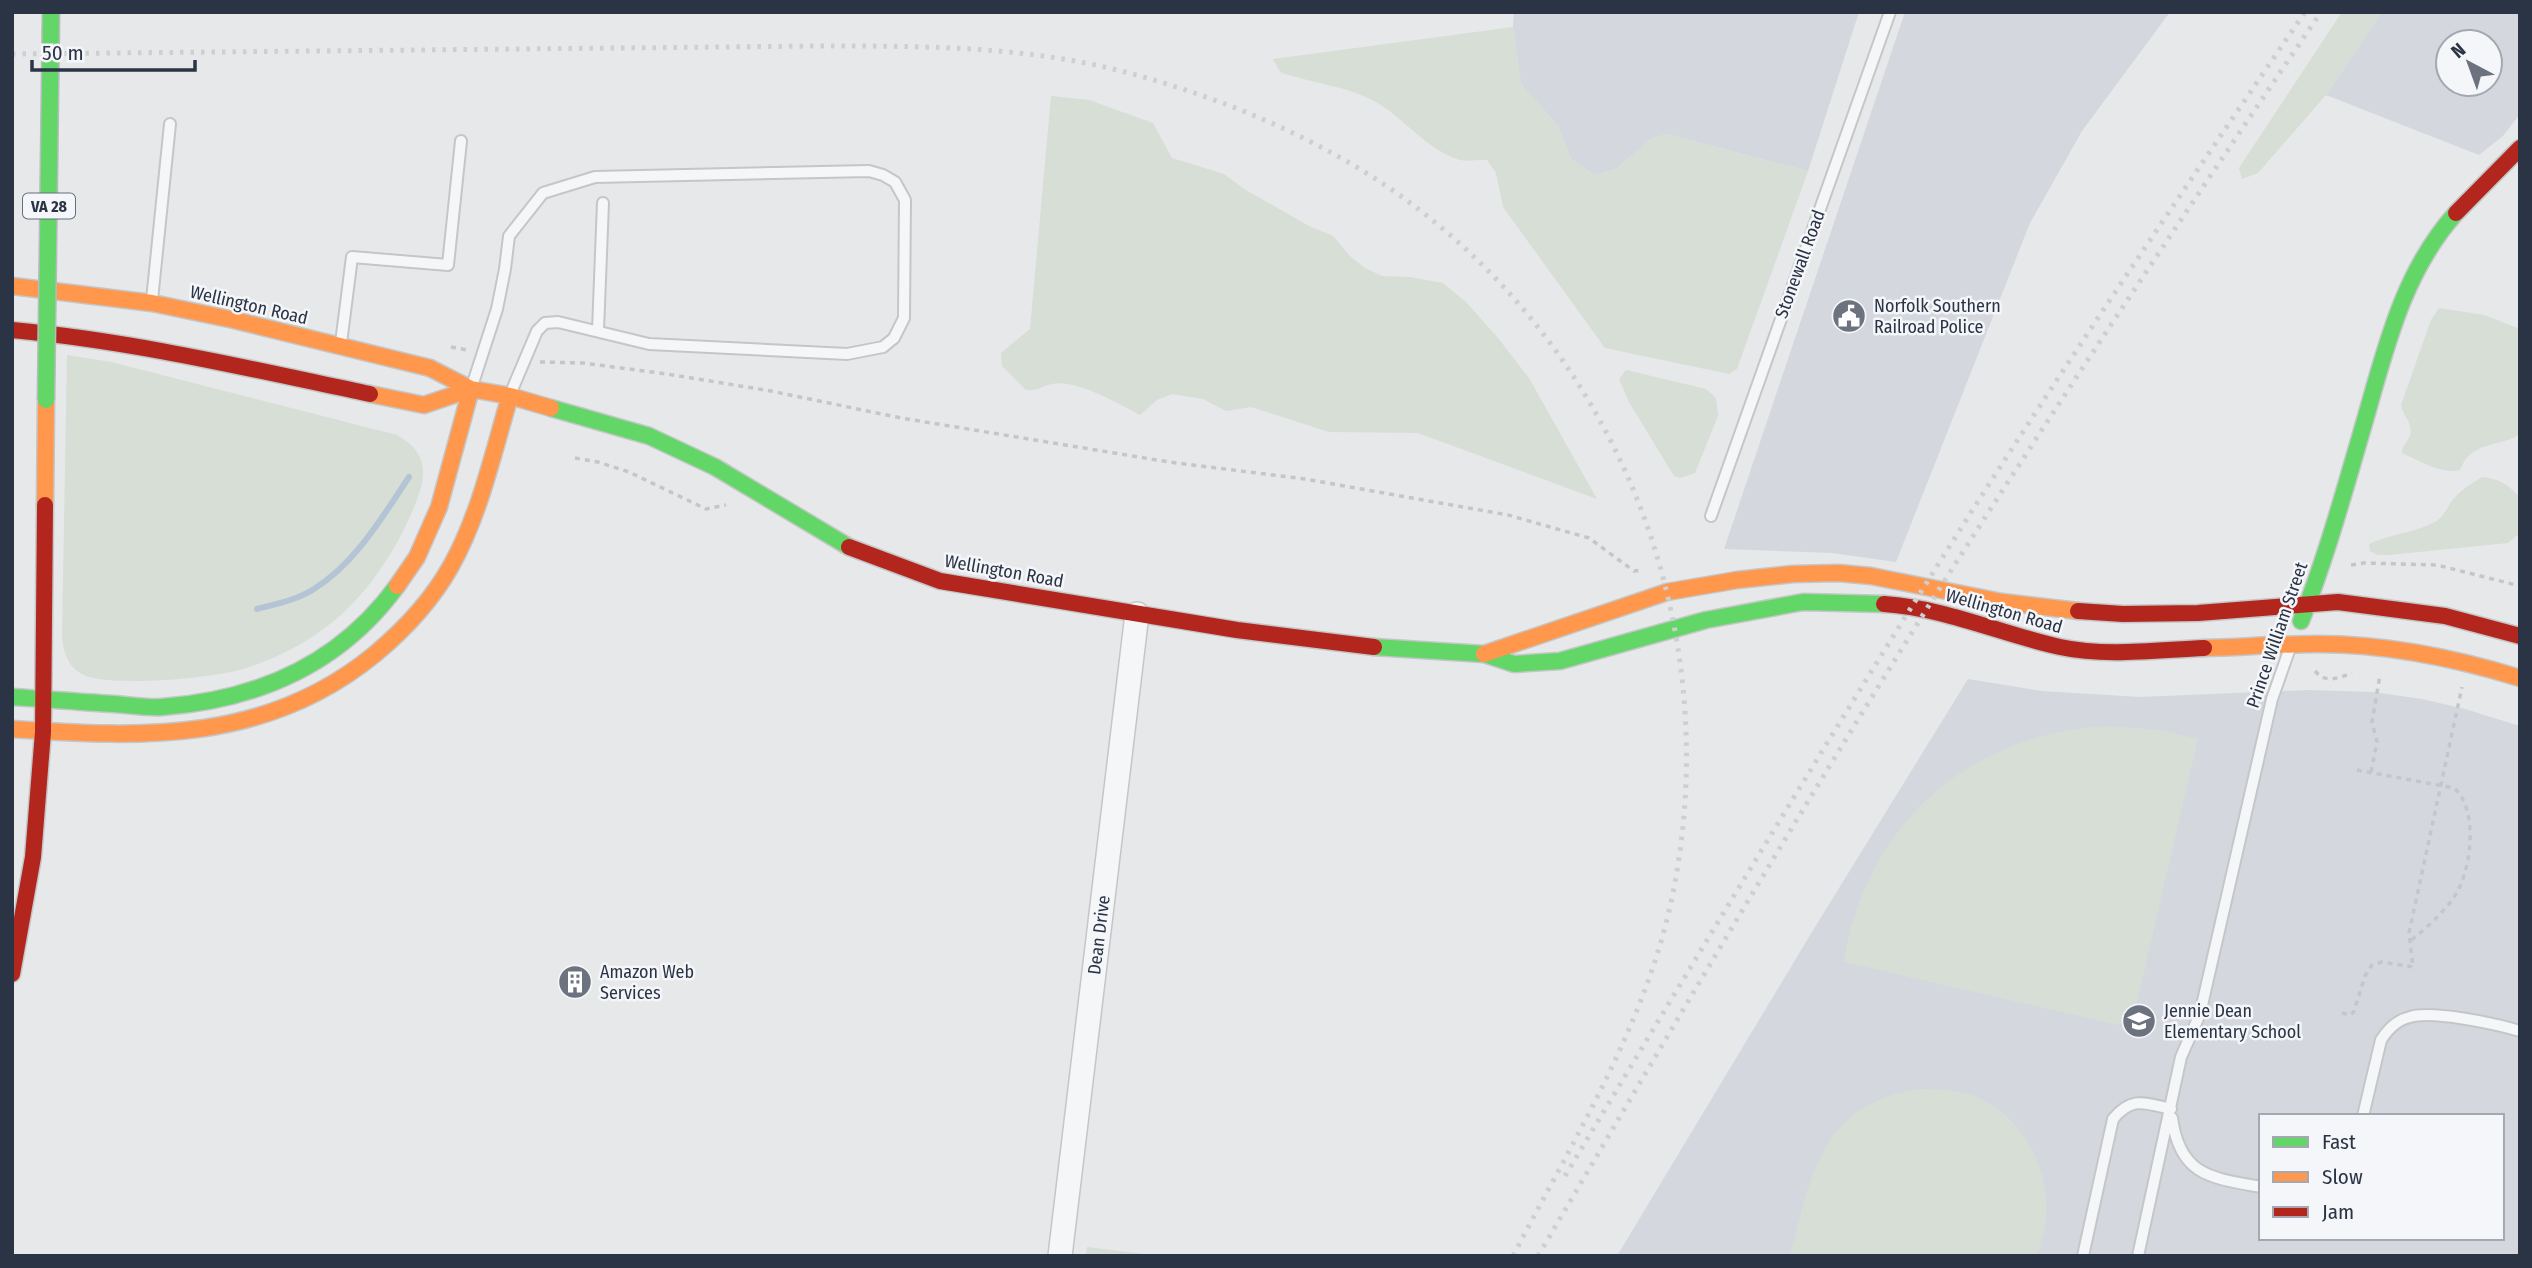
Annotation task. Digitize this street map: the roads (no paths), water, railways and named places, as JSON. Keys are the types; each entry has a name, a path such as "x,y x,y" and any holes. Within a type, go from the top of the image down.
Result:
{"main road":[{"name":"VA 28","path":"12,974 33,857 43,732 51,12"},
{"name":"Prince William Street","path":"2291,646 2309,603 2388,343 2417,266 2452,216 2520,148"},
{"name":"Wellington Road","path":"12,286 152,303 430,368 471,389 510,396 603,421 672,445 715,467 845,547 940,581 1237,630 1383,648 1484,654 1514,664 1560,662 1706,621 1768,607 1814,602 1914,607 2046,644 2091,652 2354,645 2468,661 2520,678"},
{"name":"Wellington Road","path":"12,330 78,336 142,346 424,405 471,389"},
{"path":"12,697 160,707 211,700 269,686 343,643 382,606 417,556 439,507 471,389"},
{"path":"12,729 118,734 225,727 254,721 301,703 337,685 402,631 441,583 458,553 472,517 510,396"},
{"name":"Wellington Road","path":"1484,654 1667,592 1737,580 1793,574 1839,573 1871,576 2002,602 2110,613 2198,612 2338,602 2445,616 2520,636"}],"street":[{"name":"Dean Drive","path":"1060,1256 1137,614"}],"lane":[{"name":"Stonewall Road","path":"1711,516 1890,12"},
{"path":"152,303 170,124"},
{"path":"341,346 352,257 448,265 461,141"},
{"path":"471,389 497,309 509,236 543,192 595,177 869,171 895,182 905,200 904,318 894,338 883,347 847,354 649,344 598,330 558,322 545,323 537,331 510,396"},
{"path":"598,330 603,203"},
{"name":"Prince William Street","path":"2138,1256 2183,1050 2200,1014 2272,699 2291,646"},
{"path":"2363,1114 2381,1040 2387,1030 2405,1018 2421,1015 2483,1021 2520,1031"},
{"path":"2083,1256 2113,1119 2134,1102 2171,1108 2175,1140 2189,1161 2203,1173 2217,1179 2259,1187"}],"waterway":[{"path":"257,609 301,596 329,579 367,538 409,477"}],"railway":[{"path":"1565,1176 1963,525 2089,331 2305,12"},
{"path":"1538,1256 1785,839 1938,591 2127,300 2321,12"},
{"path":"12,54 822,46 901,46 1019,53 1097,65 1204,96 1305,139 1398,194 1476,258 1542,332 1597,414 1639,503 1668,597 1684,694 1686,793 1673,893 1661,941 1627,1034 1606,1080 1513,1256"}],"place":[{"name":"Norfolk Southern Railroad Police","path":"1849,316"},
{"name":"Amazon Web Services","path":"575,982"},
{"name":"Jennie Dean Elementary School","path":"2139,1021"}]}
